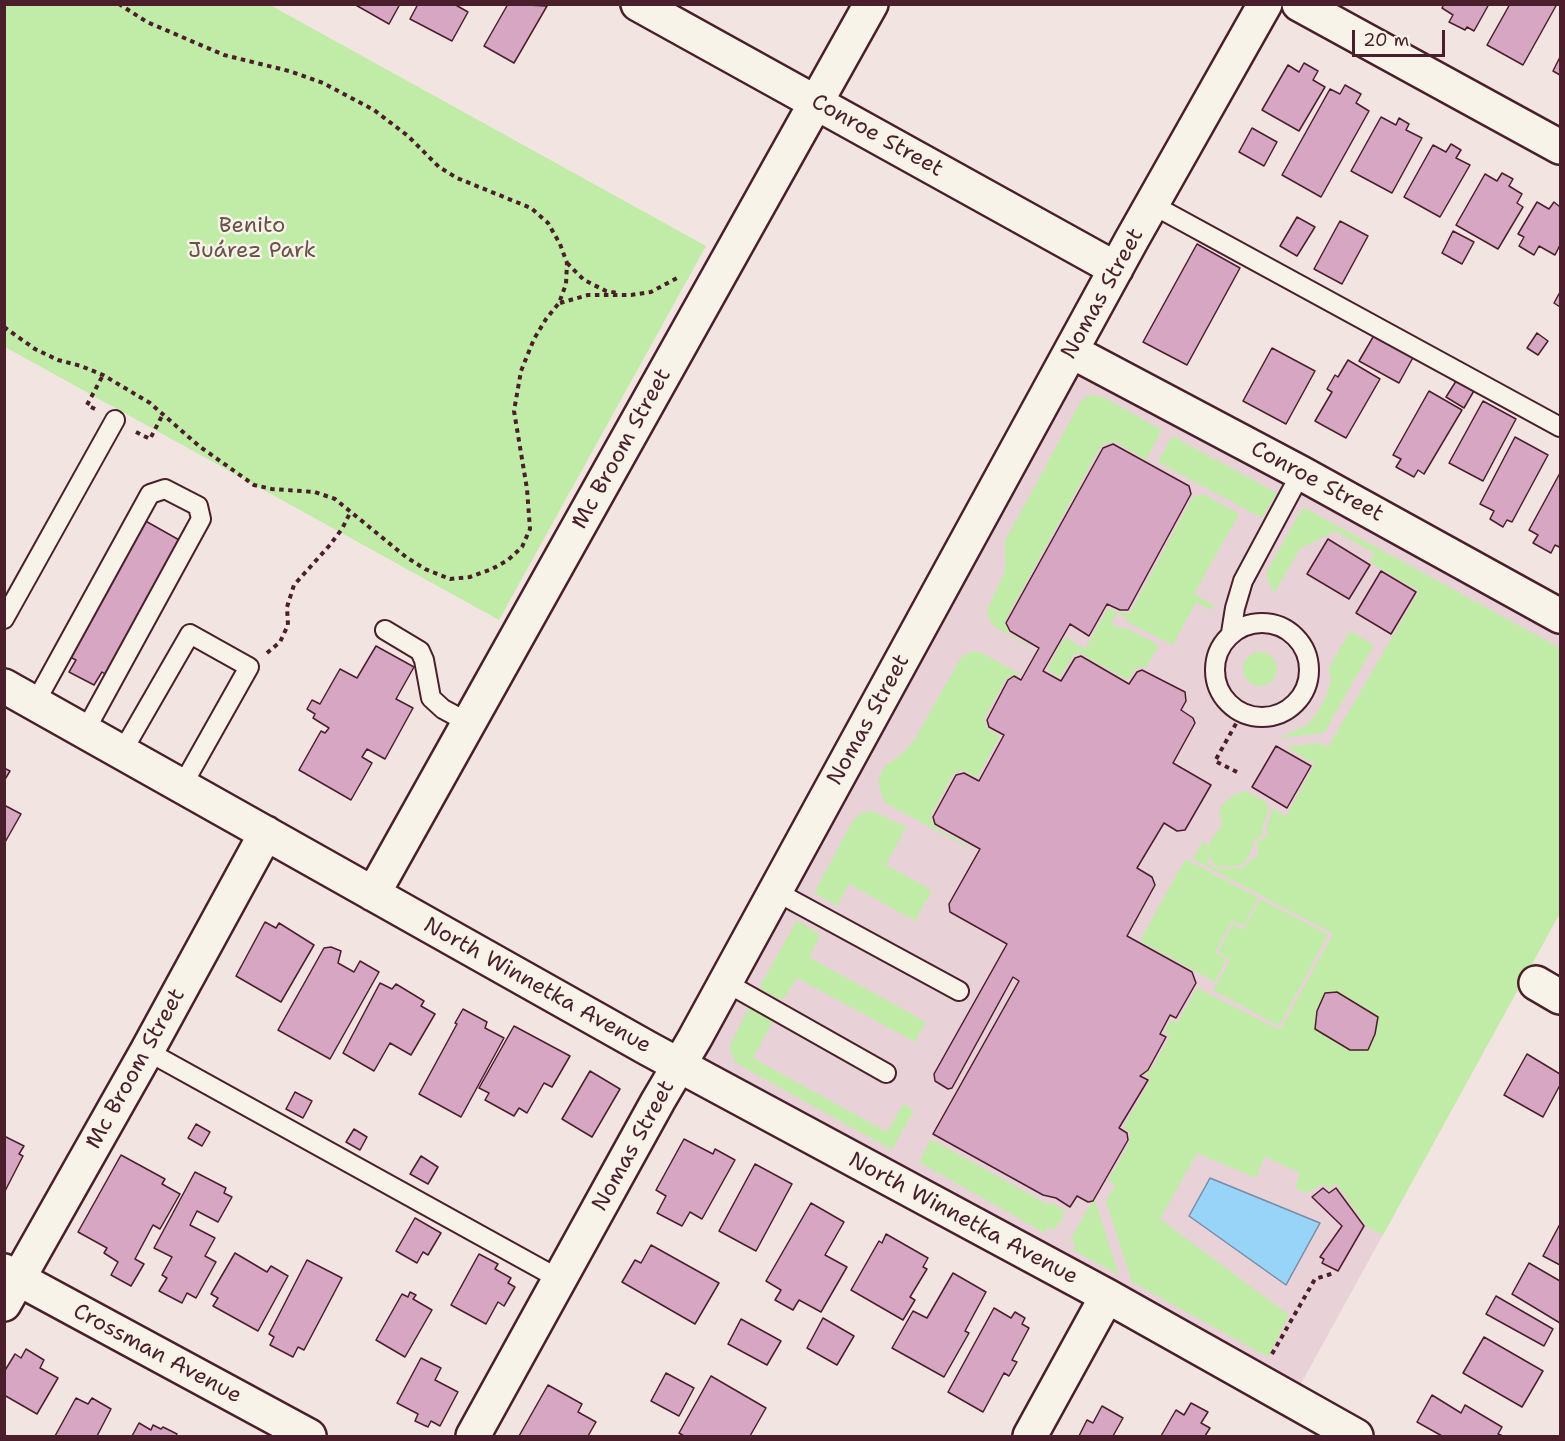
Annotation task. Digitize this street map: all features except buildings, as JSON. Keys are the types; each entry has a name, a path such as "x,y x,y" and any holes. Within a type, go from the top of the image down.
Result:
{"street":[{"name":"Conroe Street","path":"638,4 1116,269"},
{"name":"Mc Broom Street","path":"373,894 871,4"},
{"name":"Nomas Street","path":"474,1437 1264,4"},
{"path":"1299,4 1560,147"},
{"name":"Conroe Street","path":"1071,351 1301,473 1560,616"},
{"name":"North Winnetka Avenue","path":"4,686 679,1065 1107,1296 1356,1437"},
{"name":"Mc Broom Street","path":"9,1285 147,1051 266,833"},
{"name":"Crossman Avenue","path":"9,1285 309,1437"},
{"path":"1029,1437 1107,1296"}],"lane":[{"path":"1153,205 1560,427"},
{"path":"4,619 115,420"},
{"path":"1231,633 1235,608 1243,582 1301,473"},
{"path":"35,703 150,494 165,489 198,506 201,519 85,731"},
{"path":"1266,622 1283,627 1298,639 1307,655 1309,674 1303,692 1292,706 1275,715 1257,717 1242,712 1225,700 1216,684 1215,665 1220,648 1231,633 1248,624 1266,622"},
{"path":"385,630 420,651 424,660 431,698 443,709 469,723"},
{"path":"122,752 190,634 249,667 183,786"},
{"path":"775,891 959,991"},
{"path":"725,982 886,1073"},
{"path":"147,1051 561,1280"}],"path":[{"path":"4,327 35,349 110,379 150,403 199,446 254,484 272,489 315,492 335,499 406,557 425,569 450,579 470,577 508,560 522,547 530,529 527,489 514,411 521,371 534,339 559,303 566,284 567,263 560,244 548,224 531,208 457,178 439,167 408,136 374,110 323,83 289,71 224,55 147,22 119,4"},
{"path":"559,303 588,295 631,295 606,291 584,280 567,263"},
{"path":"115,420 150,439 163,414"},
{"path":"249,667 280,642 288,625 287,607 294,585 329,546 342,529 351,511"},
{"path":"1237,772 1215,761 1242,712"},
{"path":"1257,1381 1315,1279 1334,1273"}],"shaded area":[{"path":"1071,351 1560,617 1560,913 1292,1400 679,1065"}],"green space":[{"name":"Benito Juárez Park","path":"4,5 270,5 706,246 499,620 5,347"},
{"path":"1093,395 1103,397 1162,430 1146,460 1114,441 1101,446 1005,621 1008,633 1031,647 996,628 989,620 987,610 1005,571 1005,541 1081,401"},
{"path":"1172,436 1277,493 1262,518 1158,462"},
{"path":"1203,494 1239,514 1194,594 1214,605 1211,610 1196,602 1173,645 1127,622 1128,619 1117,613 1111,624 1122,629 1124,627 1159,645 1146,668 1143,666 1135,669 1128,680 1079,653 1073,656 1060,677 1049,671 1048,667 1065,637 1085,649 1108,608 1117,612 1130,613 1192,498"},
{"path":"1305,508 1560,648 1560,913 1383,1235 1367,1227 1336,1183 1329,1189 1323,1184 1306,1193 1295,1188 1300,1173 1265,1157 1256,1178 1197,1153 1160,1219 1289,1315 1268,1357 1132,1282 1106,1201 1115,1186 1108,1180 1129,1143 1130,1132 1123,1127 1151,1079 1144,1075 1151,1070 1170,1036 1164,1032 1171,1020 1177,1023 1197,988 1280,1030 1333,934 1193,859 1202,842 1207,844 1208,864 1218,869 1242,868 1259,853 1256,843 1267,836 1267,823 1272,815 1270,807 1286,816 1315,764 1286,747 1319,743 1328,747 1419,591 1370,562 1374,553 1335,531 1300,549 1275,592 1271,588 1266,573 1301,510"},
{"path":"1350,631 1374,645 1324,733 1279,738 1307,725 1317,713 1326,697 1331,680 1329,668"},
{"path":"974,651 1020,674 1006,679 984,719 988,730 1000,736 977,778 962,770 954,773 930,817 935,827 969,846 967,847 885,803 878,780 884,767 904,752 915,739 958,662 964,655"},
{"path":"1260,652 1272,657 1277,669 1272,681 1260,686 1248,681 1243,669 1248,657"},
{"path":"1247,791 1267,803 1268,815 1264,821 1262,836 1252,842 1253,847 1245,863 1237,866 1217,867 1209,859 1208,846 1222,827 1219,812 1222,805 1234,795"},
{"path":"870,810 906,827 886,865 932,890 915,921 849,884 837,906 814,893 852,822 858,815"},
{"path":"1185,859 1259,898 1244,926 1232,921 1215,952 1226,959 1215,982 1140,941"},
{"path":"1261,899 1328,935 1279,1026 1213,990 1230,959 1218,952 1233,924 1244,930"},
{"path":"797,920 819,934 809,957 926,1022 915,1042 797,978 784,998 779,999 759,988"},
{"path":"749,1008 773,1021 753,1058 887,1132 903,1104 914,1110 892,1150 736,1063 729,1047"},
{"path":"931,1139 1047,1204 1052,1203 1065,1211 1062,1216 1064,1220 1059,1222 1055,1230 1048,1227 1045,1233 919,1162"},
{"path":"1095,1201 1119,1275 1073,1250 1076,1243 1070,1240 1090,1205"}],"water":[{"path":"1210,1178 1320,1223 1286,1285 1189,1216"}]}
